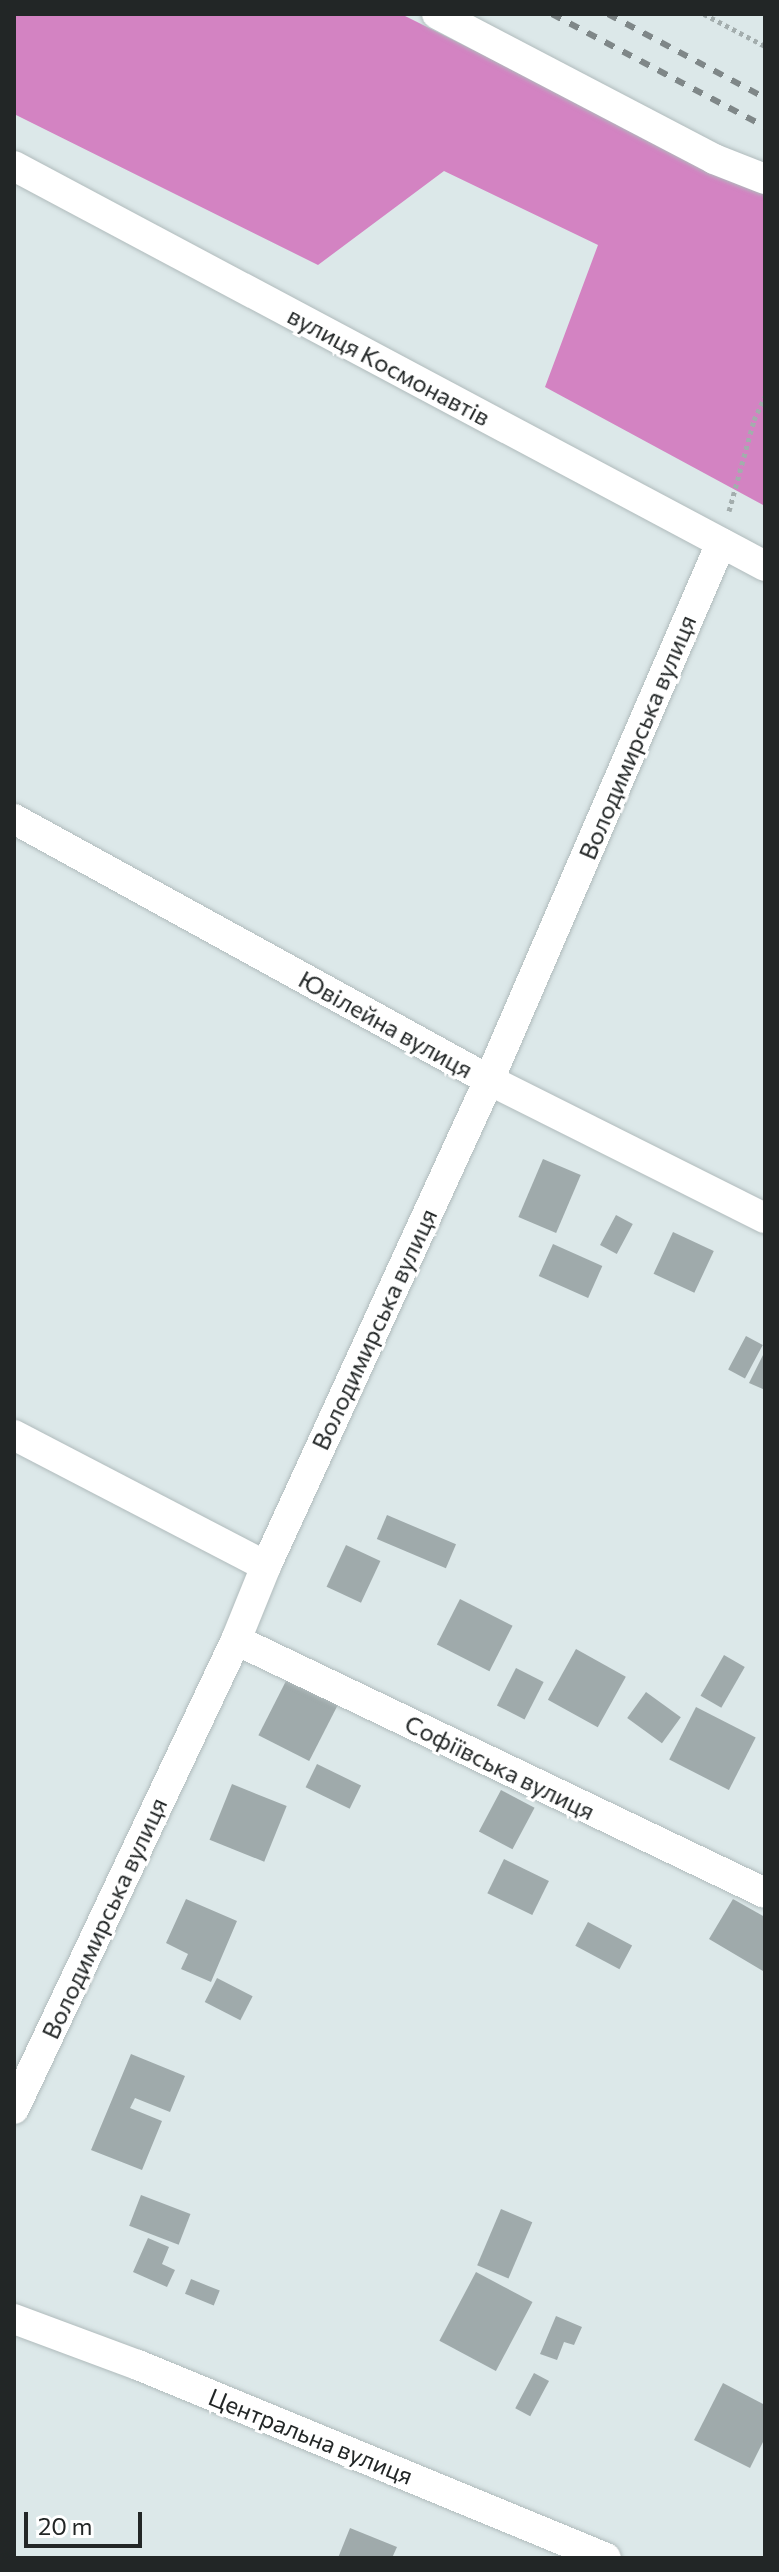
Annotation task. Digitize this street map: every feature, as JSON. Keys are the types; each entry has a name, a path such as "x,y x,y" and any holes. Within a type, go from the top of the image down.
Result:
{"street":[{"path":"437,14 714,159 765,179"},
{"name":"вулиця Космонавтів","path":"14,166 765,566"},
{"name":"Володимирська вулиця","path":"14,2109 236,1640 266,1566 489,1080 721,543"},
{"name":"Ювілейна вулиця","path":"14,819 489,1080 765,1218"},
{"path":"14,1435 266,1566"},
{"name":"Софіївська вулиця","path":"236,1640 765,1893"},
{"name":"Центральна вулиця","path":"14,2319 138,2365 606,2558"}],"path":[{"path":"704,14 765,46"},
{"path":"721,543 754,420 765,396"}],"shaded area":[{"path":"14,14 401,14 765,195 765,506 545,387 598,245 444,171 318,265 14,114"}],"building":[{"path":"543,1159 581,1175 556,1233 518,1217"},
{"path":"616,1215 633,1224 617,1254 600,1245"},
{"path":"673,1232 714,1251 694,1293 654,1274"},
{"path":"553,1244 602,1266 588,1298 539,1276"},
{"path":"746,1336 763,1345 745,1378 728,1370"},
{"path":"765,1351 765,1390 749,1383"},
{"path":"387,1515 456,1544 446,1568 377,1539"},
{"path":"346,1545 380,1561 361,1603 327,1587"},
{"path":"460,1599 513,1626 489,1671 437,1644"},
{"path":"576,1649 626,1677 598,1727 548,1700"},
{"path":"724,1655 745,1667 721,1708 700,1696"},
{"path":"516,1668 544,1682 525,1719 497,1705"},
{"path":"287,1679 338,1705 309,1761 258,1735"},
{"path":"646,1692 681,1717 662,1743 627,1718"},
{"path":"696,1707 756,1737 729,1790 669,1760"},
{"path":"317,1764 361,1785 350,1809 306,1787"},
{"path":"232,1784 287,1806 264,1862 210,1840"},
{"path":"501,1790 535,1808 512,1849 479,1831"},
{"path":"504,1859 549,1881 532,1915 487,1893"},
{"path":"186,1899 237,1921 211,1982 181,1969 188,1954 166,1943"},
{"path":"733,1899 765,1917 763,1971 709,1939"},
{"path":"588,1922 632,1945 619,1969 575,1946"},
{"path":"217,1978 253,1996 240,2020 205,2002"},
{"path":"131,2054 185,2076 170,2112 135,2098 130,2108 162,2121 142,2170 91,2150"},
{"path":"141,2195 190,2214 179,2245 129,2226"},
{"path":"501,2209 532,2222 508,2278 477,2265"},
{"path":"148,2238 169,2247 162,2264 175,2270 167,2287 133,2272"},
{"path":"476,2272 533,2302 496,2371 439,2341"},
{"path":"191,2279 220,2291 214,2305 185,2294"},
{"path":"556,2316 582,2327 574,2345 564,2342 557,2360 540,2354"},
{"path":"534,2373 549,2381 530,2416 515,2408"},
{"path":"723,2383 765,2405 765,2438 750,2468 694,2440"},
{"path":"350,2528 397,2547 392,2558 338,2558"}],"railway":[{"path":"552,14 765,127"},
{"path":"608,14 765,98"}]}
